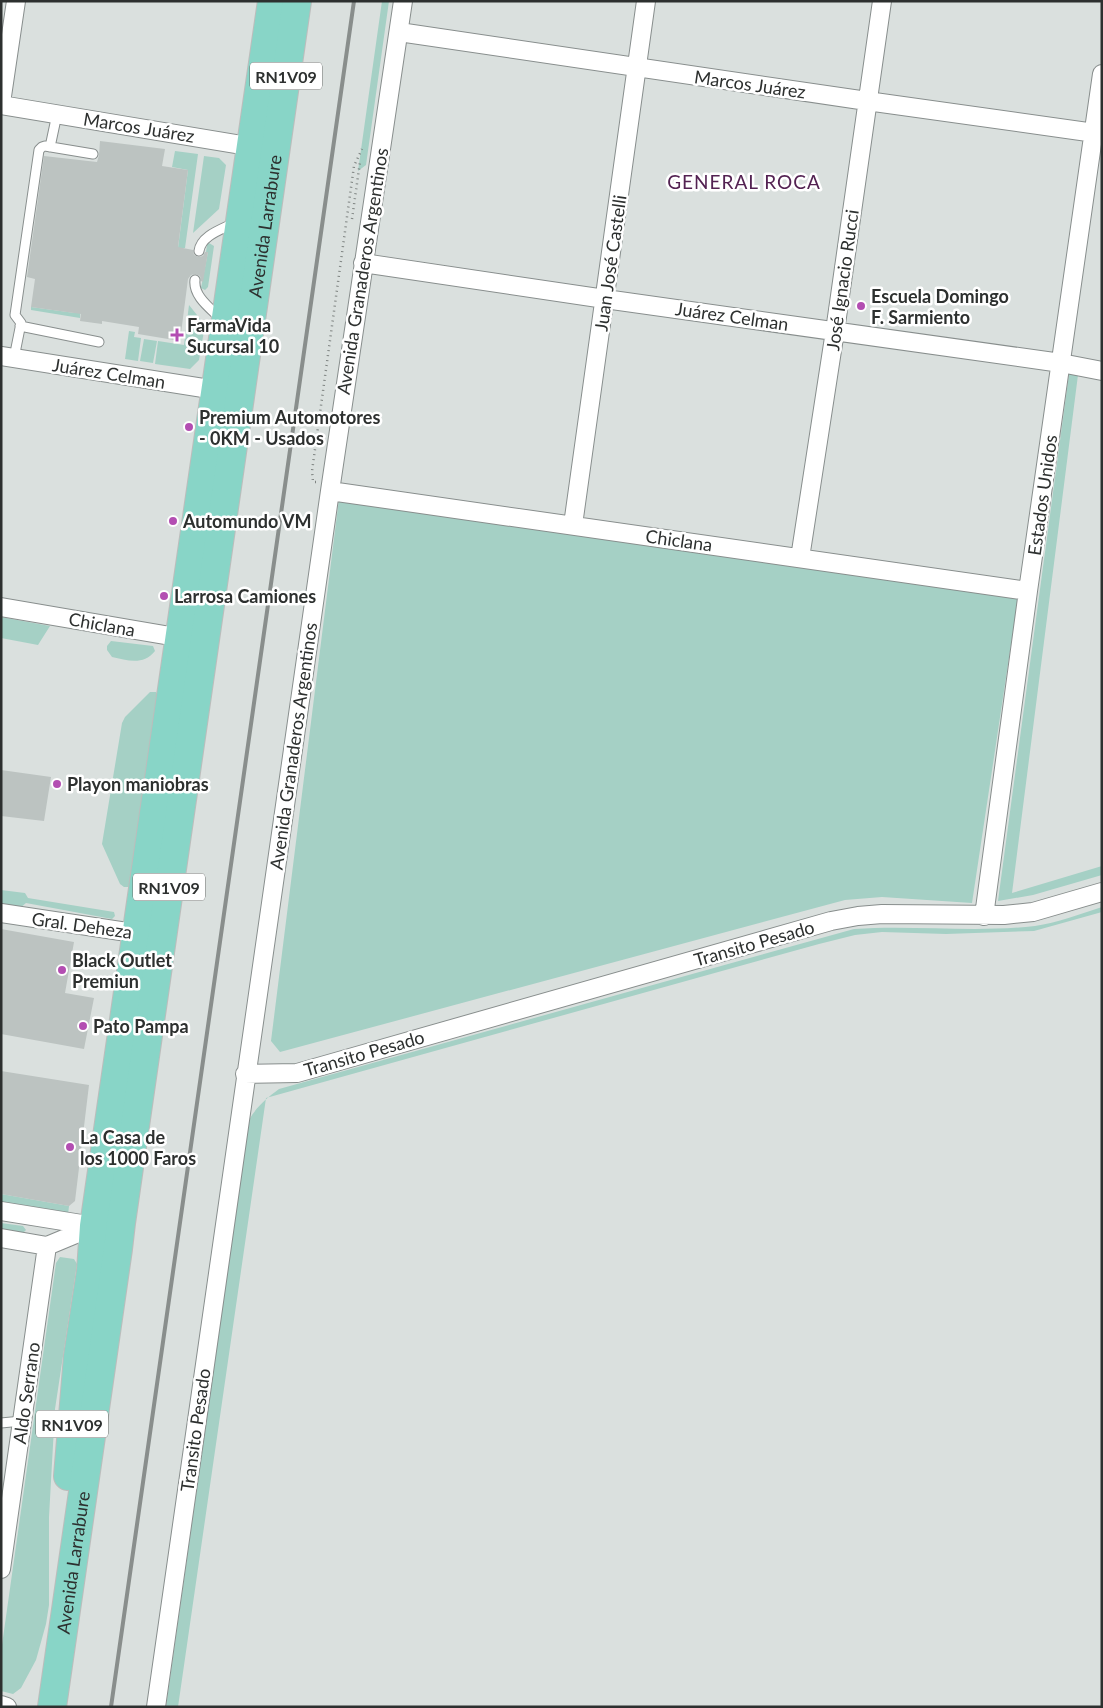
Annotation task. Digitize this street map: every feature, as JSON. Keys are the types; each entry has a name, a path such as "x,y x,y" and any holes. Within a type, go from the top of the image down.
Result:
{"main road":[{"name":"Avenida Larrabure","path":"192,640 216,390 241,220 264,149 272,1"},
{"name":"Avenida Larrabure","path":"64,1623 118,1249 150,935 192,640 264,149 297,1"},
{"name":"Avenida Larrabure","path":"64,1623 62,1564 65,1509 78,1356 91,1271 94,1226 150,935"},
{"name":"RN1V09","path":"52,1707 64,1623"}],"street":[{"path":"1,104 16,1"},
{"name":"Avenida Granaderos Argentinos","path":"245,1074 403,1"},
{"name":"Juan José Castelli","path":"573,525 646,1"},
{"name":"José Ignacio Rucci","path":"800,558 882,1"},
{"name":"Marcos Juárez","path":"399,32 637,68 1098,133"},
{"name":"Estados Unidos","path":"984,916 1061,364 1098,133 1102,74"},
{"name":"Marcos Juárez","path":"1,104 264,149"},
{"name":"Juárez Celman","path":"363,263 605,299 835,330 1102,371"},
{"name":"Juárez Celman","path":"8,357 216,390"},
{"name":"Chiclana","path":"330,490 1028,591"},
{"name":"Chiclana","path":"1,607 192,640"},
{"name":"Transito Pesado","path":"156,1707 245,1074 297,1073 831,921 882,914 984,916 1033,912 1102,892"},
{"name":"Gral. Deheza","path":"1,913 150,935"},
{"path":"1,1211 94,1226"},
{"path":"1,1238 47,1246 94,1226 121,1222"},
{"name":"Aldo Serrano","path":"1,1569 4,1534 47,1246"},
{"path":"1,1706 7,1707"}],"lane":[{"path":"50,147 57,114"},
{"path":"8,357 21,323 15,315 39,150 42,147 50,147 93,154"},
{"path":"199,251 200,245 207,237 241,220"},
{"path":"195,280 195,290 198,295 226,324"},
{"path":"20,326 99,342"},
{"path":"1,1423 22,1421"}],"path":[{"path":"318,473 316,482 313,482 312,471 354,166 362,149"},
{"path":"352,220 360,162"}],"green space":[{"path":"382,1 389,1 366,165 358,171"},
{"path":"175,151 198,154 185,248 178,248 188,170 172,167"},
{"path":"204,156 219,158 226,165 219,209 193,233"},
{"path":"209,243 214,246 208,287 205,290 201,288 208,252 206,252 207,245"},
{"path":"83,262 80,318 31,310 31,307 75,313"},
{"path":"189,305 205,325 199,360 190,369 155,364 158,341 184,345"},
{"path":"129,331 135,332 134,337 141,338 138,361 125,359"},
{"path":"144,339 157,341 153,363 140,361"},
{"path":"1079,367 1012,893 1102,866 1102,875 1033,895 998,901 1069,374"},
{"path":"339,499 1018,598 972,903 882,897 845,900 280,1052 271,1041"},
{"path":"1,617 50,626 38,645 1,638"},
{"path":"111,641 153,646 155,651 145,659 135,661 112,657 107,650 107,646"},
{"path":"150,692 156,692 158,695 130,887 124,887 120,884 102,844 122,723 125,717"},
{"path":"1,890 25,893 28,898 114,912 115,916 112,919 26,903 20,908 1,905"},
{"path":"1102,907 1102,912 1034,931 946,934 882,932 855,935 268,1097 279,1089 854,929 990,929 1035,926 1060,921"},
{"path":"266,1100 178,1707 166,1707 249,1120"},
{"path":"1,1194 69,1206 68,1215 1,1203"},
{"path":"1,1223 23,1226 26,1230 22,1234 1,1230"},
{"path":"60,1257 74,1259 77,1264 55,1409 49,1517 49,1605 36,1660 21,1688 13,1694 1,1691 1,1652 56,1263"}],"building":[{"path":"100,141 165,149 162,166 188,170 178,247 193,250 194,255 198,257 208,252 203,282 200,276 195,274 191,275 188,279 180,341 138,334 139,327 102,321 102,324 80,321 81,314 31,307 35,279 27,277 44,156 97,162"},
{"path":"1,770 51,777 44,821 1,816"},
{"path":"1,929 74,942 65,993 94,998 84,1049 1,1034"},
{"path":"1,1071 89,1085 75,1201 69,1206 1,1194"}],"railway":[{"path":"111,1707 354,1"}],"place":[{"name":"Escuela Domingo F. Sarmiento","path":"861,306"},
{"name":"FarmaVida Sucursal 10","path":"177,335"},
{"name":"Premium Automotores - 0KM - Usados","path":"189,427"},
{"name":"Automundo VM","path":"173,521"},
{"name":"Larrosa Camiones","path":"164,596"},
{"name":"Playon maniobras","path":"57,784"},
{"name":"Black Outlet Premiun","path":"62,970"},
{"name":"Pato Pampa","path":"83,1026"},
{"name":"La Casa de los 1000 Faros","path":"70,1147"}],"district":[{"name":"GENERAL ROCA","path":"744,181"}]}
